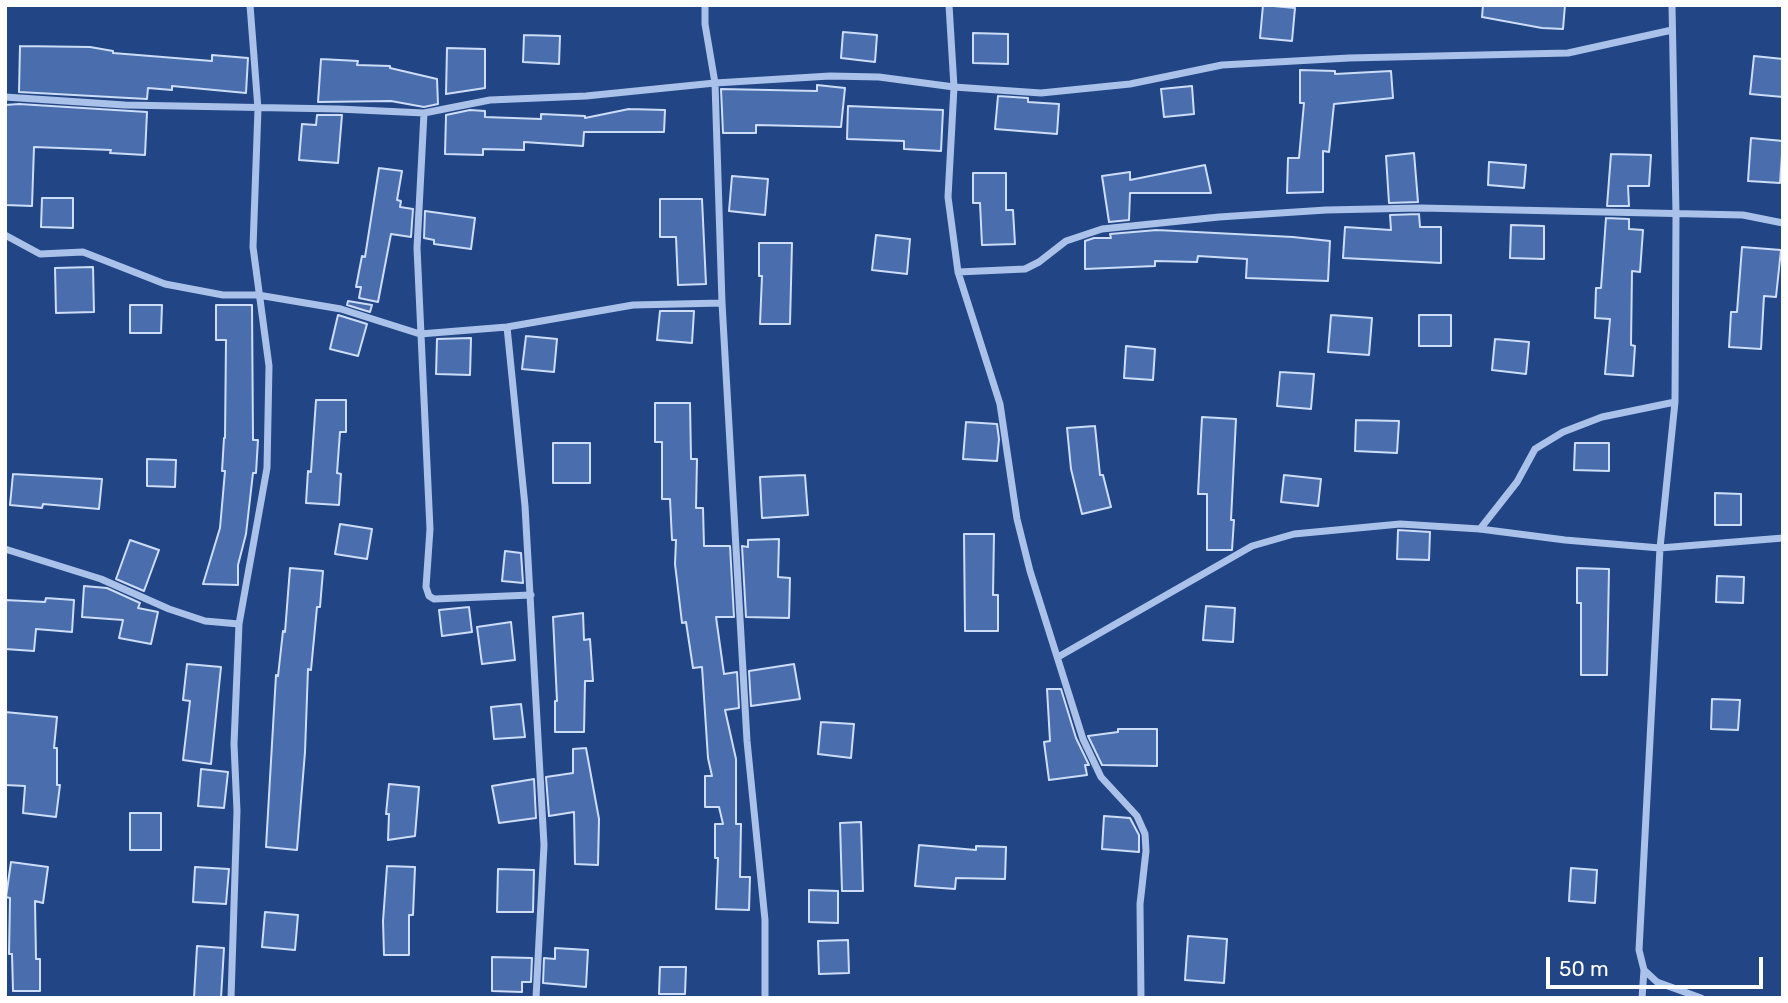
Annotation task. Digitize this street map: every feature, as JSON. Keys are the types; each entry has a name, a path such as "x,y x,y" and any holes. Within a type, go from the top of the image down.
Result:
{"street":[{"path":"231,998 237,811 234,744 239,624 267,468 269,366 253,247 258,109 250,5"},
{"path":"705,5 705,24 715,83 722,303 747,741 765,920 765,998"},
{"path":"949,5 954,88 948,197 958,272 1000,404 1017,519 1030,571 1083,739 1101,777 1138,816 1145,834 1146,851 1140,904 1141,998"},
{"path":"1642,998 1644,970 1639,950 1660,548 1675,402 1676,214 1672,5"},
{"path":"5,97 125,105 424,113 490,100 586,96 715,83 830,76 879,77 954,88 1041,93 1130,84 1223,65 1349,58 1568,53 1672,30"},
{"path":"424,113 417,248 430,529 426,587 429,596 434,599 531,595"},
{"path":"958,272 1025,269 1039,262 1066,241 1101,229 1326,210 1421,208 1743,215 1783,223"},
{"path":"5,235 40,254 83,252 164,284 223,295 258,295 341,309 419,334 506,327 633,305 722,303"},
{"path":"506,327 525,506 544,845 536,998"},
{"path":"1480,528 1517,482 1535,449 1563,432 1602,416 1675,402"},
{"path":"1058,657 1252,547 1294,534 1400,524 1480,528 1565,540 1660,548 1783,538"},
{"path":"5,549 101,579 169,609 205,621 239,624"},
{"path":"1644,970 1657,982 1701,998"}],"building":[{"path":"1263,5 1295,8 1292,41 1260,38"},
{"path":"1483,5 1565,5 1563,29 1482,17"},
{"path":"843,32 877,35 875,62 841,58"},
{"path":"973,33 1008,34 1008,64 973,63"},
{"path":"524,35 560,36 559,64 523,62"},
{"path":"20,46 90,47 113,53 212,61 212,55 248,58 246,93 172,86 172,90 148,88 147,99 19,92"},
{"path":"447,48 485,49 485,88 446,94"},
{"path":"1754,56 1783,59 1783,97 1750,94"},
{"path":"321,59 358,61 357,65 390,66 437,79 438,104 424,107 391,101 318,102"},
{"path":"1300,70 1335,71 1335,74 1391,71 1393,98 1334,104 1329,152 1323,151 1323,192 1287,193 1288,158 1299,158 1304,103 1300,103"},
{"path":"817,85 845,88 841,127 756,125 756,133 723,133 721,89 817,91"},
{"path":"1192,86 1194,114 1164,117 1161,89"},
{"path":"998,96 1059,104 1057,134 995,129"},
{"path":"5,105 147,112 145,155 110,153 111,150 34,147 32,206 5,205"},
{"path":"848,106 943,110 941,151 904,149 904,141 847,139"},
{"path":"629,109 665,110 664,132 584,132 583,146 524,142 524,150 483,149 483,155 445,154 446,115 470,110 485,111 485,117 541,119 541,114 585,118"},
{"path":"317,115 342,115 338,163 299,160 302,124 316,125"},
{"path":"1751,138 1783,141 1780,183 1748,181"},
{"path":"1414,153 1418,202 1389,203 1386,156"},
{"path":"1611,154 1651,155 1649,186 1628,186 1629,206 1607,206"},
{"path":"1489,162 1526,165 1524,188 1488,185"},
{"path":"1205,165 1211,193 1130,193 1129,220 1109,222 1102,176 1130,172 1130,180"},
{"path":"379,168 402,171 397,200 401,201 400,207 413,209 411,237 391,234 378,302 359,298 361,287 356,287 362,256 365,257"},
{"path":"973,173 1006,173 1006,210 1013,210 1015,244 982,245 980,203 973,203"},
{"path":"732,176 768,179 765,215 729,211"},
{"path":"42,198 73,198 73,228 41,227"},
{"path":"660,199 702,199 706,284 678,285 676,237 660,237"},
{"path":"425,211 475,218 471,249 434,244 434,240 424,238"},
{"path":"1419,214 1420,227 1441,227 1441,263 1343,258 1345,227 1391,230 1390,215"},
{"path":"1606,218 1629,219 1629,229 1643,230 1640,272 1632,271 1631,345 1635,346 1633,376 1605,374 1610,319 1595,318 1596,288 1601,288"},
{"path":"1511,225 1544,226 1544,259 1510,258"},
{"path":"1157,230 1330,241 1328,281 1246,278 1247,259 1198,256 1197,262 1155,261 1155,266 1085,269 1085,241 1111,238 1110,234"},
{"path":"876,235 910,239 907,274 872,270"},
{"path":"759,243 792,243 790,324 760,324 762,276 759,276"},
{"path":"1742,247 1781,250 1776,297 1764,296 1761,349 1729,347 1731,312 1737,312"},
{"path":"93,267 94,312 56,313 55,268"},
{"path":"348,301 372,305 370,312 347,305"},
{"path":"130,305 162,305 161,333 130,333"},
{"path":"216,305 252,305 253,440 258,440 256,473 253,473 246,534 238,565 238,585 203,584 220,528 225,471 222,471 226,340 216,340"},
{"path":"660,311 694,311 692,343 657,340"},
{"path":"338,315 367,324 358,356 330,349"},
{"path":"1331,315 1372,318 1369,355 1328,352"},
{"path":"1419,315 1451,315 1451,346 1419,346"},
{"path":"526,336 557,339 554,372 522,369"},
{"path":"471,338 470,375 436,374 437,339"},
{"path":"1495,339 1529,342 1526,374 1492,370"},
{"path":"1126,346 1155,349 1153,380 1124,378"},
{"path":"1280,372 1314,374 1311,409 1277,406"},
{"path":"316,400 346,400 346,432 340,432 337,473 341,474 339,505 306,503"},
{"path":"655,403 690,403 691,459 697,459 696,508 703,508 704,546 730,546 734,617 716,617 724,674 737,672 739,708 725,710 736,759 736,824 741,824 740,877 750,877 749,910 716,909 718,858 715,858 715,824 723,824 719,807 705,807 705,776 712,776 708,758 702,667 693,668 686,622 682,623 670,499 662,499 662,442 655,442"},
{"path":"1202,417 1236,419 1232,550 1207,550 1207,494 1198,494"},
{"path":"1356,420 1399,421 1397,453 1355,451"},
{"path":"966,422 997,424 997,461 963,459"},
{"path":"1095,426 1100,475 1103,475 1111,507 1082,514 1071,469 1067,428"},
{"path":"553,443 590,443 590,483 553,483"},
{"path":"1575,443 1609,443 1609,471 1574,470"},
{"path":"147,459 176,460 175,487 147,486"},
{"path":"13,474 102,479 99,509 43,504 42,508 10,505"},
{"path":"805,475 808,515 762,518 760,477"},
{"path":"1284,475 1321,479 1318,506 1281,502"},
{"path":"1715,493 1741,494 1741,525 1715,525"},
{"path":"340,524 372,529 367,559 335,554"},
{"path":"1398,530 1430,532 1429,560 1397,559"},
{"path":"964,534 994,534 993,595 998,595 998,631 965,631"},
{"path":"779,539 778,577 790,578 789,618 746,617 742,546 748,547 748,540"},
{"path":"130,540 159,550 144,591 116,579"},
{"path":"505,551 521,553 523,583 502,581"},
{"path":"290,568 323,571 311,670 308,669 297,850 266,847 276,675 278,676 283,631 285,632"},
{"path":"1577,568 1609,569 1607,675 1581,675 1581,603 1577,603"},
{"path":"1717,576 1744,577 1743,603 1716,602"},
{"path":"84,586 107,588 140,603 138,608 158,612 151,644 119,638 123,620 82,617"},
{"path":"46,598 74,600 72,632 36,629 34,651 5,649 5,600 45,602"},
{"path":"1206,606 1235,608 1233,642 1203,640"},
{"path":"469,607 472,632 442,636 439,610"},
{"path":"583,613 584,640 590,639 593,681 585,681 584,732 555,732 557,701 553,617"},
{"path":"511,622 515,660 482,664 477,627"},
{"path":"187,664 221,667 211,764 183,760 190,701 183,700"},
{"path":"794,664 800,699 751,706 749,671"},
{"path":"1047,689 1061,689 1076,738 1089,765 1085,765 1087,775 1049,780 1044,742 1050,741"},
{"path":"1712,699 1740,700 1738,730 1711,729"},
{"path":"521,704 525,737 494,739 491,707"},
{"path":"5,712 57,717 54,748 57,748 57,785 60,785 56,817 23,813 25,786 5,785"},
{"path":"821,722 854,724 851,758 818,754"},
{"path":"1118,729 1157,729 1157,766 1102,765 1088,736 1118,732"},
{"path":"586,748 599,819 598,865 575,864 574,812 549,816 546,777 573,773 573,749"},
{"path":"201,769 228,772 224,808 198,806"},
{"path":"534,779 536,818 499,823 492,786"},
{"path":"389,784 419,787 415,836 388,840 389,814 386,814"},
{"path":"130,813 161,813 161,850 130,850"},
{"path":"1104,816 1130,818 1139,835 1139,852 1102,849"},
{"path":"861,822 863,891 842,891 840,823"},
{"path":"919,845 976,850 976,846 1006,847 1005,879 956,878 955,889 915,886"},
{"path":"11,862 48,867 43,903 35,901 36,959 40,959 40,991 13,991 12,954 9,954 10,898 6,897"},
{"path":"387,866 415,867 413,915 409,915 409,955 384,955 383,921"},
{"path":"195,867 229,869 226,904 193,902"},
{"path":"1571,868 1597,870 1595,903 1569,901"},
{"path":"498,869 534,870 533,912 497,912"},
{"path":"809,890 838,891 838,923 809,922"},
{"path":"265,912 298,915 295,950 262,947"},
{"path":"1188,936 1227,939 1224,983 1185,980"},
{"path":"848,940 849,973 819,974 818,941"},
{"path":"197,946 224,948 221,998 194,998"},
{"path":"555,948 588,950 586,987 543,983 544,958 555,959"},
{"path":"492,957 532,958 531,982 522,982 522,992 492,991"},
{"path":"660,967 686,967 685,994 659,994"}]}
